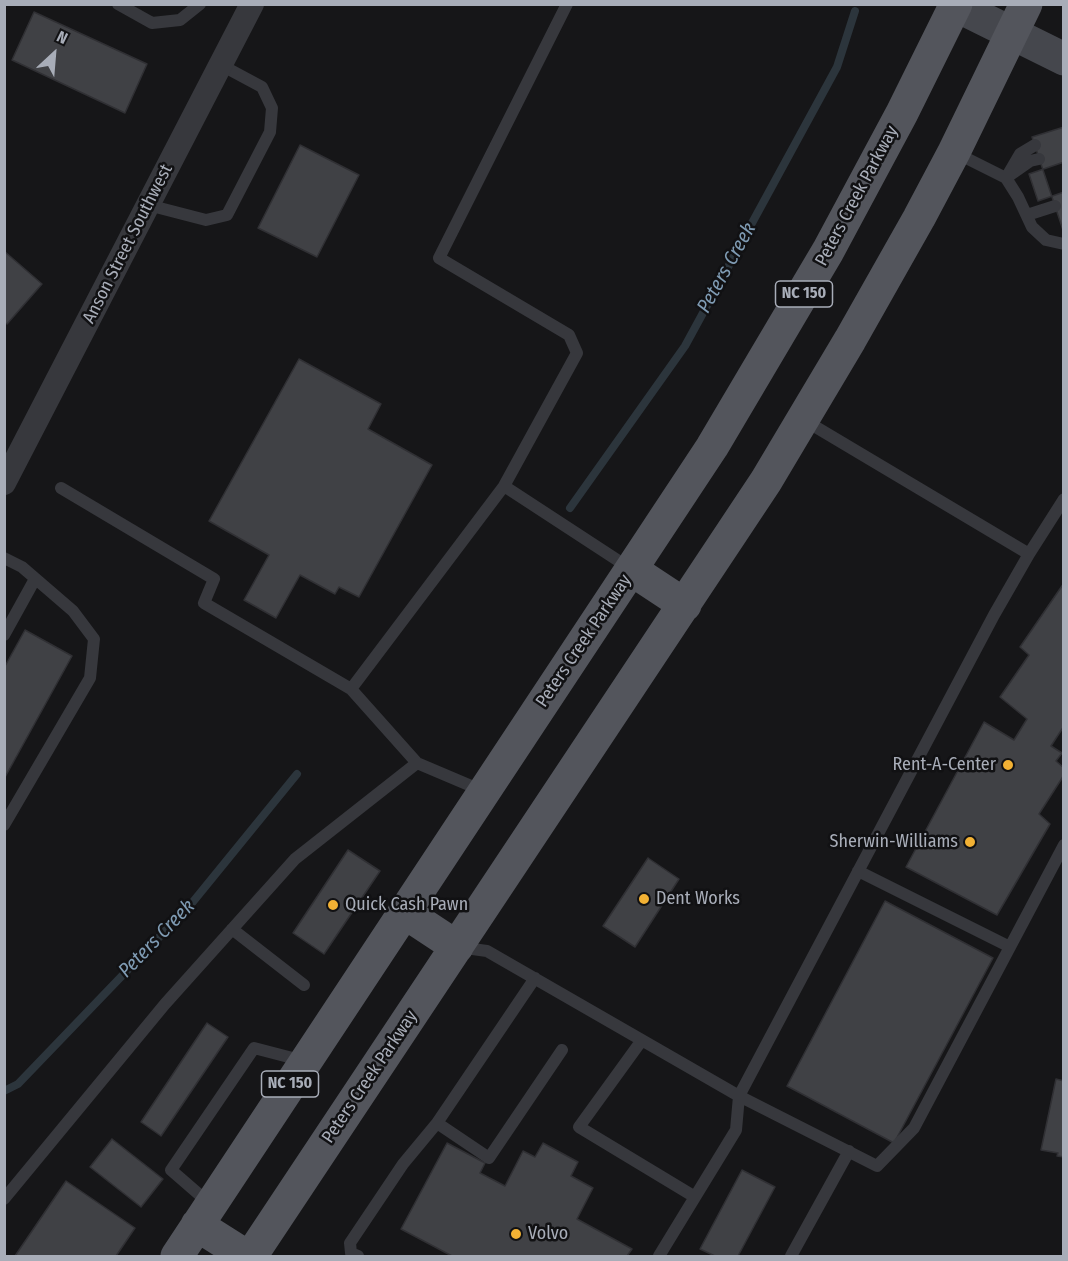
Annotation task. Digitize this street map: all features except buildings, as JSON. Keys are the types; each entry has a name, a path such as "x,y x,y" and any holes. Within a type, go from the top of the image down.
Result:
{"main road":[{"name":"Peters Creek Parkway","path":"177,1257 712,447 817,270 902,113 955,5"},
{"name":"Peters Creek Parkway","path":"251,1257 685,605 803,419 878,292 954,152 1018,18"},
{"path":"632,570 685,605"},
{"path":"404,912 457,946"},
{"path":"204,1215 246,1257"}],"street":[{"name":"Anson Street Southwest","path":"4,483 252,4"},
{"path":"955,5 1018,18 1064,59"}],"lane":[{"path":"118,4 152,23 180,20 200,4"},
{"path":"351,689 504,486 577,353 569,335 439,258 567,4"},
{"path":"148,205 206,220 227,215 270,132 272,108 262,87 221,65"},
{"path":"1006,178 1020,154 1035,145"},
{"path":"954,152 1006,178 1032,227 1046,240 1064,244"},
{"path":"1006,178 1030,161 1040,159"},
{"path":"1027,215 1055,206"},
{"path":"803,419 1029,554"},
{"path":"504,486 632,570"},
{"path":"61,488 214,579 204,603 351,689 417,763 484,791"},
{"path":"659,1257 736,1131 739,1096 994,615 1064,499"},
{"path":"4,558 22,567 73,611 94,639 90,678 4,825"},
{"path":"4,635 35,579"},
{"path":"4,1198 165,1004 296,859 417,763"},
{"path":"457,946 488,951 739,1096 878,1166 914,1128 1064,845"},
{"path":"858,871 1010,947"},
{"path":"232,929 304,986"},
{"path":"358,1257 351,1253 350,1243 403,1164 436,1123 535,978"},
{"path":"642,1040 579,1127 695,1197"},
{"path":"204,1215 171,1170 254,1048 305,1061"},
{"path":"436,1123 489,1158 562,1050"},
{"path":"791,1257 849,1151"}],"waterway":[{"name":"Peters Creek","path":"570,508 685,346 837,67 855,11"},
{"name":"Peters Creek","path":"4,1091 18,1084 192,903 297,774"}],"place":[{"name":"Rent-A-Center","path":"1008,765"},
{"name":"Sherwin-Williams","path":"970,842"},
{"name":"Dent Works","path":"644,899"},
{"name":"Quick Cash Pawn","path":"333,905"},
{"name":"Volvo","path":"516,1234"}]}
